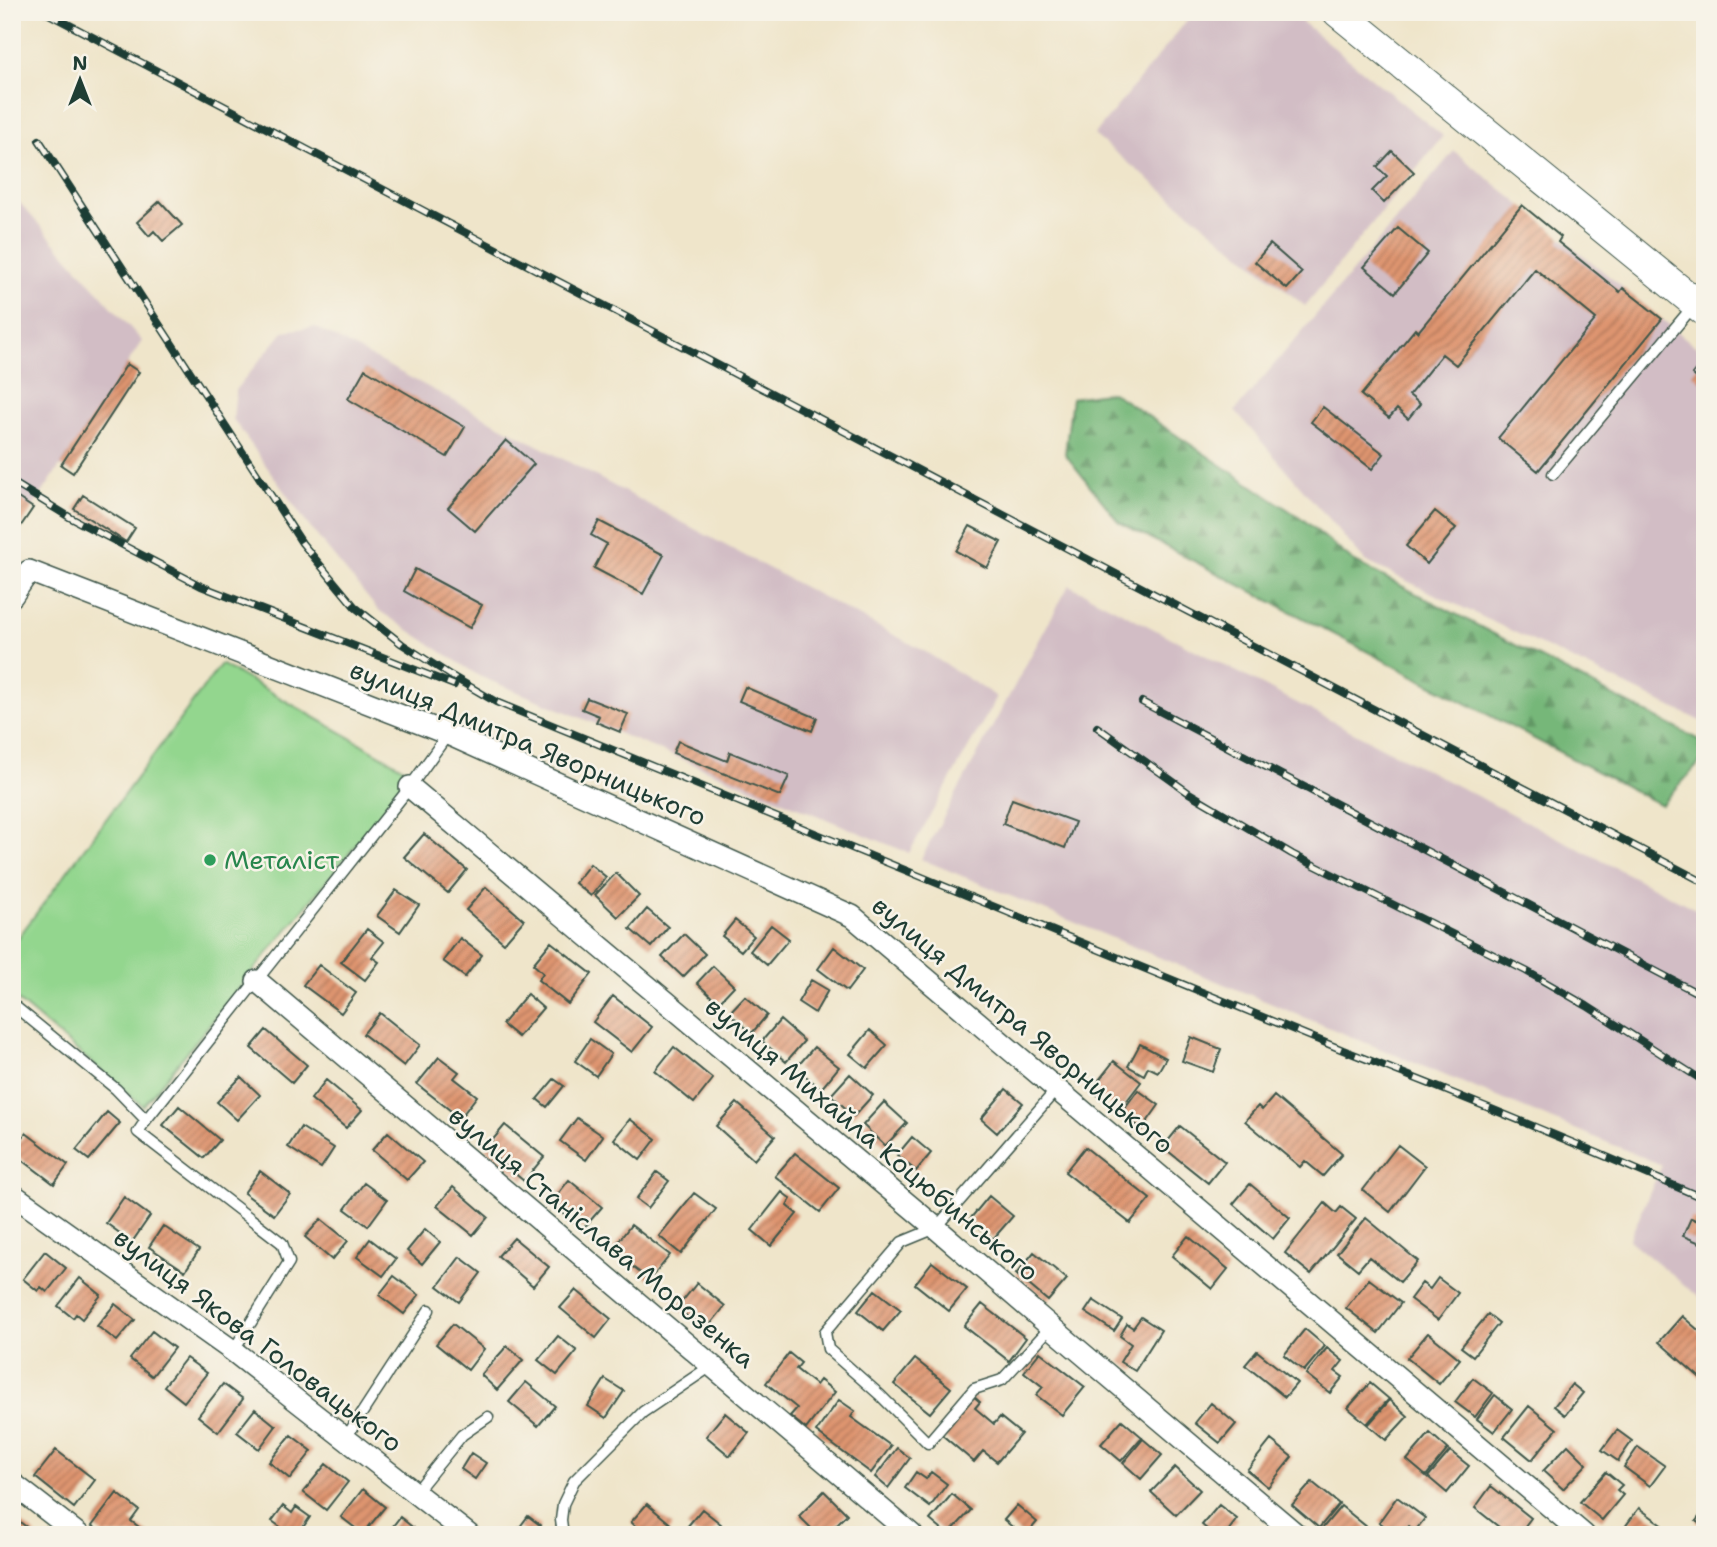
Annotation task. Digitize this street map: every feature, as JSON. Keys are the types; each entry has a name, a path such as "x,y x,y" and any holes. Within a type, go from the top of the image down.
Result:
{"main road":[{"path":"1338,12 1700,307"}],"street":[{"name":"вулиця Дмитра Яворницького","path":"12,596 29,570 447,734 852,916 1584,1535"},
{"name":"вулиця Михайла Коцюбинського","path":"410,788 936,1228 1297,1535"},
{"name":"вулиця Станіслава Морозенка","path":"257,981 912,1535"},
{"name":"вулиця Якова Головацького","path":"12,1194 233,1351 468,1535"},
{"path":"12,1483 79,1535"}],"lane":[{"path":"1553,474 1700,307"},
{"path":"233,1351 289,1262 282,1243 138,1132 410,788 447,734"},
{"path":"12,1004 116,1089 146,1120"},
{"path":"1051,1327 1002,1380 974,1389 928,1443 828,1349 825,1332 902,1242 936,1228 1056,1090"},
{"path":"345,1438 429,1310"},
{"path":"563,1535 563,1504 574,1481 643,1412 711,1366"},
{"path":"415,1493 462,1435 488,1417"}],"shaded area":[{"path":"1194,12 1290,12 1443,136 1305,306 1094,135"},
{"path":"1454,151 1705,354 1705,723 1365,561 1235,411"},
{"path":"12,194 142,341 127,364 139,372 73,473 60,466 12,539"},
{"path":"315,327 924,651 997,697 909,853 479,676 378,610 308,525 233,419 236,389 284,331"},
{"path":"1069,585 1705,914 1705,1302 1629,1240 1662,1165 921,859"}],"green space":[{"path":"1112,392 1305,521 1353,561 1705,743 1705,757 1661,805 1119,522 1065,454 1072,398"},
{"name":"Металіст","path":"221,664 414,774 143,1106 12,996 12,946"}],"building":[{"path":"1392,151 1414,172 1384,203 1372,191 1387,176 1377,167"},
{"path":"160,201 182,225 163,241 154,231 149,236 137,222"},
{"path":"1522,205 1561,237 1558,242 1620,292 1623,288 1662,319 1538,471 1498,438 1596,319 1535,269 1456,365 1442,354 1409,395 1420,404 1408,419 1397,409 1389,418 1361,395 1415,329 1418,332"},
{"path":"1398,228 1428,253 1395,293 1364,267"},
{"path":"1270,244 1302,272 1287,289 1255,262"},
{"path":"1705,358 1705,385 1692,374"},
{"path":"127,364 139,372 73,473 61,465"},
{"path":"365,369 465,427 447,457 348,399"},
{"path":"1323,407 1384,454 1372,469 1311,422"},
{"path":"506,440 534,464 475,531 448,508"},
{"path":"12,494 33,508 12,539"},
{"path":"83,495 135,528 126,542 74,509"},
{"path":"1435,511 1456,528 1427,564 1406,546"},
{"path":"599,521 664,555 643,594 594,568 607,544 591,535"},
{"path":"970,526 1001,542 987,568 956,551"},
{"path":"415,569 482,605 470,628 404,591"},
{"path":"745,687 817,718 812,731 739,701"},
{"path":"587,698 628,714 620,732 596,722 599,716 582,709"},
{"path":"678,741 727,761 730,752 789,776 780,796 673,753"},
{"path":"1012,799 1075,822 1065,848 1003,824"},
{"path":"424,834 467,870 448,893 404,857"},
{"path":"590,864 606,877 591,896 575,883"},
{"path":"616,873 639,896 618,917 595,895"},
{"path":"486,887 524,920 504,943 466,910"},
{"path":"396,890 419,905 400,932 377,916"},
{"path":"647,909 668,927 651,947 630,929"},
{"path":"735,920 754,936 741,951 722,936"},
{"path":"771,925 789,939 767,965 750,951"},
{"path":"367,929 384,942 372,957 379,962 365,980 341,962"},
{"path":"684,934 705,954 683,977 662,957"},
{"path":"460,938 482,955 465,977 443,961"},
{"path":"551,942 592,974 568,1004 538,980 543,973 533,964"},
{"path":"834,947 863,970 847,991 818,969"},
{"path":"319,965 356,993 341,1013 303,985"},
{"path":"713,966 734,986 718,1003 697,983"},
{"path":"811,980 828,990 815,1013 798,1002"},
{"path":"527,994 543,1008 518,1037 502,1024"},
{"path":"613,996 652,1027 632,1052 593,1022"},
{"path":"745,996 767,1015 752,1033 729,1013"},
{"path":"380,1013 420,1045 404,1066 363,1034"},
{"path":"780,1020 804,1041 786,1062 762,1041"},
{"path":"266,1030 307,1065 292,1083 251,1048"},
{"path":"870,1030 887,1045 867,1068 850,1054"},
{"path":"1191,1037 1221,1049 1213,1072 1182,1061"},
{"path":"590,1039 611,1054 596,1076 575,1061"},
{"path":"1140,1044 1166,1058 1158,1072 1148,1067 1144,1075 1128,1066"},
{"path":"674,1047 713,1079 694,1103 655,1071"},
{"path":"814,1047 839,1067 821,1089 796,1068"},
{"path":"439,1057 459,1072 454,1078 477,1096 460,1118 417,1084"},
{"path":"1114,1061 1141,1082 1119,1111 1091,1090"},
{"path":"850,1074 873,1095 854,1116 831,1095"},
{"path":"241,1077 260,1095 237,1120 217,1102"},
{"path":"554,1079 564,1086 547,1107 537,1099"},
{"path":"326,1080 362,1110 346,1128 311,1099"},
{"path":"1006,1089 1023,1103 997,1133 981,1119"},
{"path":"1138,1090 1159,1105 1142,1129 1121,1113"},
{"path":"1274,1096 1342,1154 1323,1176 1305,1161 1300,1167 1245,1121 1258,1106 1262,1110"},
{"path":"884,1102 907,1123 885,1146 863,1125"},
{"path":"737,1103 775,1136 754,1160 716,1126"},
{"path":"179,1106 220,1140 204,1158 163,1125"},
{"path":"107,1112 120,1123 89,1160 76,1150"},
{"path":"577,1118 603,1136 586,1160 560,1141"},
{"path":"630,1119 656,1139 640,1160 614,1139"},
{"path":"505,1125 544,1157 524,1181 485,1149"},
{"path":"1180,1126 1225,1162 1208,1183 1163,1147"},
{"path":"301,1127 334,1148 321,1168 288,1147"},
{"path":"388,1132 423,1162 407,1180 372,1150"},
{"path":"26,1133 68,1165 54,1184 12,1152"},
{"path":"912,1137 931,1153 916,1171 897,1155"},
{"path":"1398,1145 1425,1166 1390,1212 1363,1190"},
{"path":"1085,1147 1150,1199 1130,1223 1065,1172"},
{"path":"795,1153 839,1188 820,1212 775,1176"},
{"path":"260,1171 290,1194 274,1215 244,1193"},
{"path":"657,1172 669,1181 648,1208 636,1199"},
{"path":"569,1180 602,1207 583,1229 551,1203"},
{"path":"364,1183 387,1200 368,1226 345,1209"},
{"path":"1250,1184 1290,1218 1273,1239 1233,1204"},
{"path":"453,1187 488,1217 473,1235 437,1206"},
{"path":"782,1192 791,1199 787,1206 797,1214 771,1246 752,1230"},
{"path":"694,1193 716,1209 681,1254 659,1236"},
{"path":"989,1196 1013,1216 993,1239 970,1219"},
{"path":"124,1197 150,1216 132,1242 106,1223"},
{"path":"1325,1203 1336,1213 1341,1207 1356,1219 1311,1274 1285,1253"},
{"path":"1366,1218 1418,1261 1400,1282 1369,1257 1358,1270 1337,1253"},
{"path":"1691,1218 1705,1224 1705,1245 1683,1236"},
{"path":"321,1219 348,1241 332,1260 305,1237"},
{"path":"631,1225 670,1255 650,1280 611,1251"},
{"path":"163,1226 199,1250 185,1271 149,1247"},
{"path":"425,1229 440,1242 422,1264 407,1251"},
{"path":"1188,1236 1228,1269 1212,1289 1172,1256"},
{"path":"514,1238 549,1267 533,1286 498,1256"},
{"path":"370,1239 396,1259 383,1276 357,1257"},
{"path":"45,1251 66,1268 47,1292 41,1287 38,1291 23,1279"},
{"path":"1034,1252 1067,1279 1048,1301 1016,1274"},
{"path":"460,1257 481,1273 459,1302 438,1286"},
{"path":"932,1262 967,1289 949,1311 915,1284"},
{"path":"394,1276 419,1295 404,1314 379,1295"},
{"path":"80,1278 101,1295 82,1319 76,1314 73,1318 58,1306"},
{"path":"1438,1278 1458,1293 1438,1320 1410,1299 1422,1283 1430,1289"},
{"path":"1369,1279 1401,1303 1378,1333 1346,1308"},
{"path":"697,1283 725,1306 705,1331 677,1308"},
{"path":"576,1290 611,1319 596,1338 560,1308"},
{"path":"875,1290 901,1310 883,1331 858,1311"},
{"path":"1093,1300 1122,1319 1114,1331 1085,1312"},
{"path":"115,1304 135,1320 117,1341 97,1326"},
{"path":"982,1304 1026,1338 1009,1361 964,1326"},
{"path":"1488,1314 1499,1323 1473,1356 1461,1347"},
{"path":"1682,1316 1705,1336 1705,1382 1659,1342"},
{"path":"1141,1317 1161,1330 1135,1371 1120,1362 1131,1344 1120,1336 1127,1324 1133,1328"},
{"path":"453,1324 484,1349 468,1370 436,1344"},
{"path":"1305,1329 1325,1346 1304,1371 1284,1355"},
{"path":"152,1331 174,1348 152,1376 130,1359"},
{"path":"1428,1333 1460,1359 1439,1384 1407,1358"},
{"path":"558,1336 577,1351 557,1375 538,1360"},
{"path":"507,1346 523,1360 497,1390 481,1375"},
{"path":"1327,1348 1343,1361 1335,1371 1343,1377 1330,1393 1306,1374"},
{"path":"1257,1351 1297,1383 1285,1397 1245,1365"},
{"path":"1040,1352 1085,1387 1062,1415 1036,1395 1043,1387 1024,1372"},
{"path":"789,1353 801,1363 796,1369 816,1385 820,1380 835,1392 806,1429 790,1416 797,1408 766,1383"},
{"path":"186,1358 207,1373 184,1402 164,1386"},
{"path":"915,1359 951,1388 930,1413 894,1384"},
{"path":"1473,1378 1493,1393 1475,1417 1455,1402"},
{"path":"605,1379 624,1391 606,1418 588,1406"},
{"path":"526,1382 555,1406 538,1426 509,1402"},
{"path":"1370,1383 1389,1399 1367,1424 1348,1408"},
{"path":"223,1384 243,1399 218,1432 198,1416"},
{"path":"1572,1384 1583,1393 1565,1415 1554,1406"},
{"path":"972,1395 980,1402 975,1408 994,1424 1000,1417 1021,1434 997,1462 983,1451 974,1462 941,1434"},
{"path":"1495,1395 1512,1409 1494,1432 1477,1419"},
{"path":"839,1400 855,1411 851,1417 891,1446 871,1473 816,1432"},
{"path":"1390,1400 1408,1416 1386,1440 1368,1425"},
{"path":"1211,1403 1236,1424 1220,1443 1195,1423"},
{"path":"1529,1406 1557,1429 1532,1460 1504,1437"},
{"path":"255,1409 276,1426 259,1449 237,1432"},
{"path":"725,1413 749,1433 730,1456 706,1436"},
{"path":"1122,1420 1142,1437 1121,1461 1101,1444"},
{"path":"1617,1430 1632,1441 1618,1461 1602,1450"},
{"path":"1430,1433 1448,1449 1426,1476 1407,1460"},
{"path":"291,1435 312,1451 290,1479 269,1462"},
{"path":"1143,1439 1162,1455 1141,1479 1123,1463"},
{"path":"1271,1440 1292,1457 1268,1487 1247,1470"},
{"path":"1568,1445 1587,1464 1563,1489 1543,1471"},
{"path":"1638,1447 1665,1466 1650,1486 1624,1467"},
{"path":"897,1448 910,1458 888,1488 875,1477"},
{"path":"56,1450 95,1480 74,1508 35,1477"},
{"path":"1450,1451 1469,1466 1447,1493 1428,1477"},
{"path":"471,1453 486,1463 475,1479 461,1469"},
{"path":"326,1464 348,1482 326,1510 303,1492"},
{"path":"1175,1467 1200,1490 1176,1515 1151,1492"},
{"path":"916,1472 926,1479 931,1472 947,1484 930,1507 905,1488"},
{"path":"1606,1472 1622,1485 1617,1490 1623,1495 1602,1520 1580,1502"},
{"path":"1312,1482 1339,1504 1319,1528 1292,1505"},
{"path":"1491,1486 1531,1518 1518,1535 1509,1535 1475,1508"},
{"path":"363,1489 385,1507 363,1534 341,1517"},
{"path":"824,1491 847,1514 826,1535 818,1535 799,1516"},
{"path":"117,1493 139,1510 131,1521 150,1535 104,1535 92,1526"},
{"path":"952,1494 971,1510 948,1535 930,1520"},
{"path":"1397,1497 1425,1518 1415,1531 1409,1526 1403,1535 1397,1535 1379,1522"},
{"path":"647,1504 673,1526 665,1535 645,1535 631,1522"},
{"path":"1017,1505 1037,1522 1026,1535 1022,1535 1004,1520"},
{"path":"1219,1505 1237,1519 1225,1535 1214,1535 1202,1525"},
{"path":"283,1506 292,1513 296,1507 310,1517 298,1535 292,1535 272,1521"},
{"path":"1341,1506 1368,1528 1362,1535 1326,1535 1321,1530"},
{"path":"1639,1508 1665,1527 1659,1535 1619,1535"},
{"path":"702,1509 721,1524 711,1535 696,1535 687,1527"},
{"path":"1705,1509 1705,1528 1696,1521"},
{"path":"12,1516 37,1535 12,1535"},
{"path":"528,1516 541,1526 534,1535 527,1535 519,1528"},
{"path":"400,1517 422,1535 386,1535"}],"railway":[{"path":"45,12 1705,883"},
{"path":"39,140 302,543 355,607 402,644 450,675 496,702 1705,1199"},
{"path":"12,482 71,518 201,586 454,685"},
{"path":"1142,702 1705,997"},
{"path":"1097,727 1189,793 1292,854 1526,971 1587,1006 1705,1082"}],"place":[{"name":"Металіст","path":"210,860"}]}
